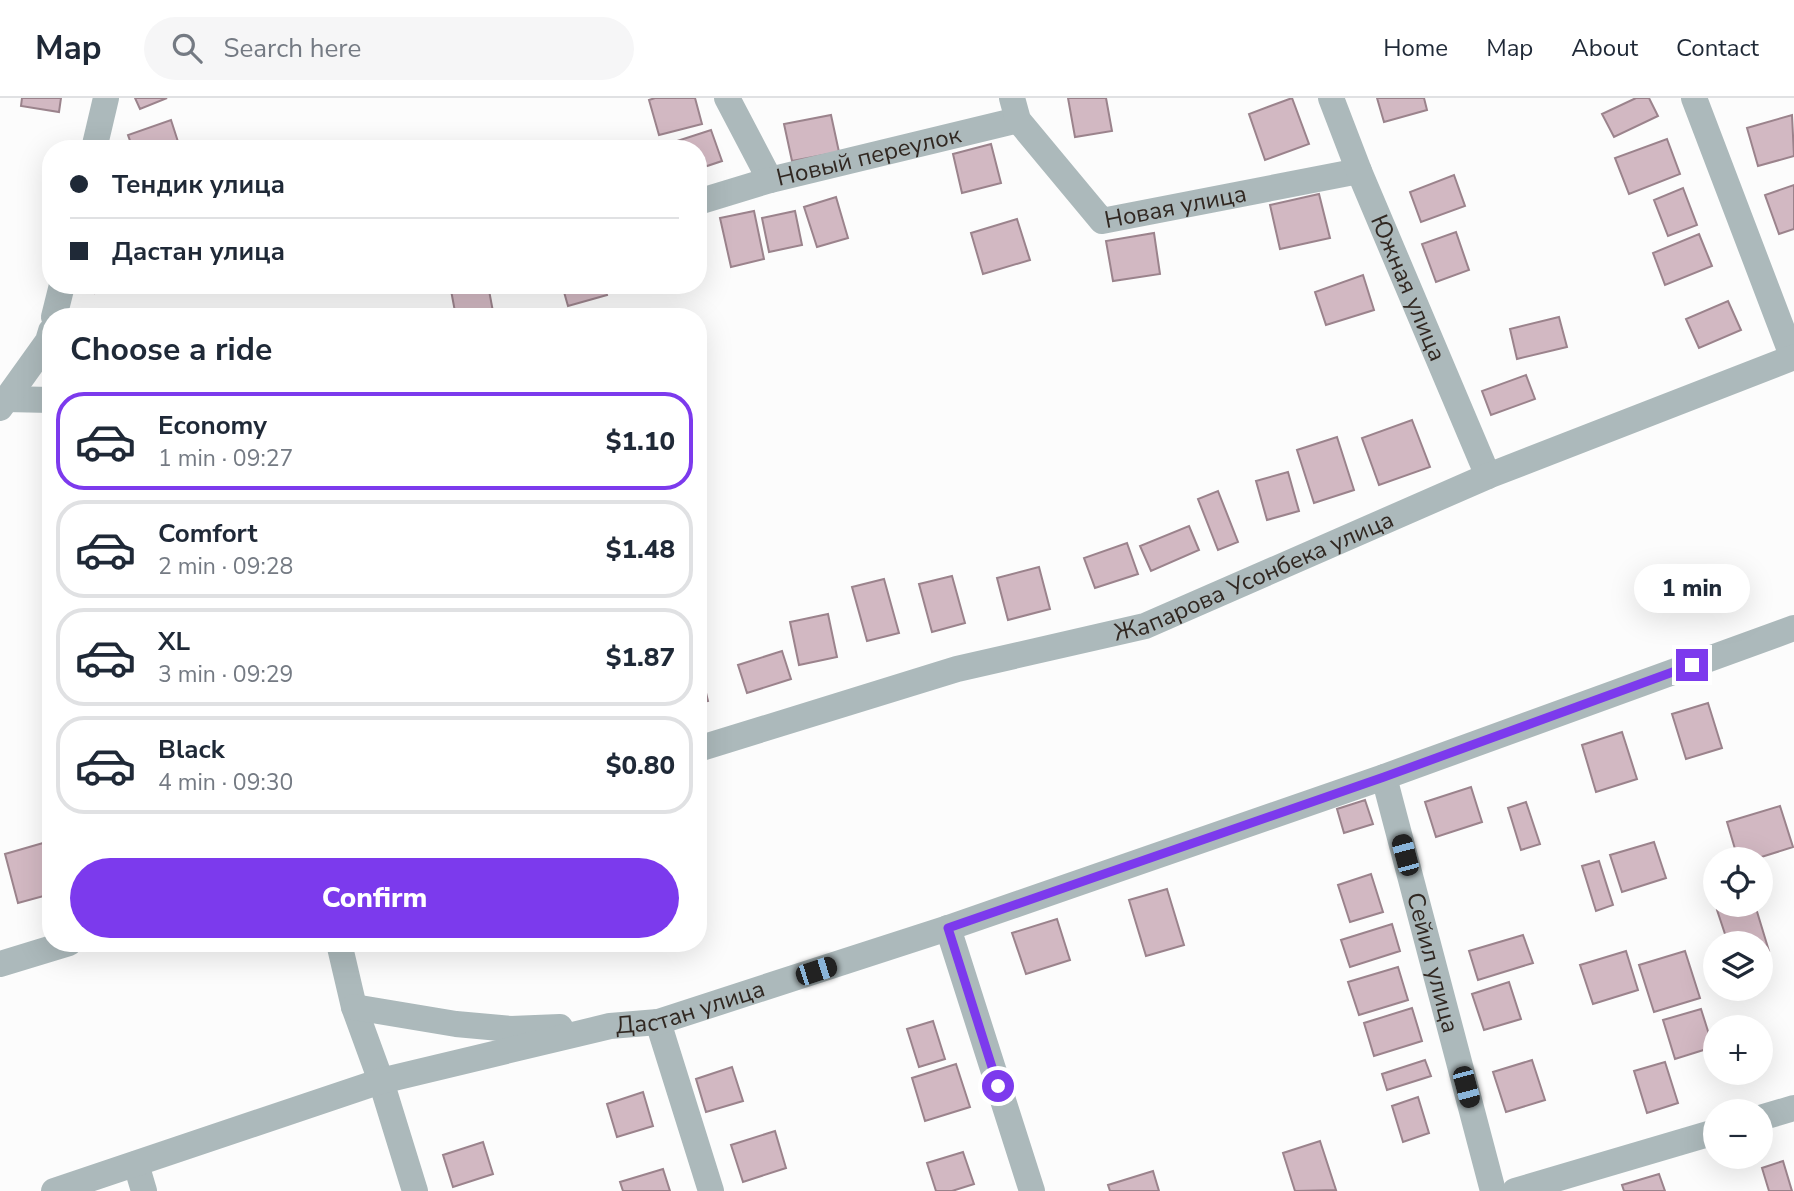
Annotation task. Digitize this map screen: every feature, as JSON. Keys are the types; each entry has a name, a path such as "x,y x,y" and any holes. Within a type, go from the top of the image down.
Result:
{"street":[{"path":"96,140 106,98"},
{"name":"Новый переулок","path":"727,98 770,180 1015,109"},
{"name":"Южная улица","path":"1331,98 1359,171 1489,476"},
{"path":"1694,98 1794,358"},
{"name":"Новая улица","path":"1015,109 1101,221 1359,171"},
{"path":"707,199 770,180"},
{"path":"3,403 42,349"},
{"name":"Жапарова Усонбека улица","path":"707,746 957,669 1145,626 1489,476 1794,358"},
{"path":"3,403 42,401"},
{"name":"Дастан улица","path":"54,1191 381,1081 610,1026 658,1022 948,928 1384,777 1794,628"},
{"name":"Сейил улица","path":"1384,777 1493,1191"},
{"path":"948,928 1032,1191"},
{"path":"0,964 42,951"},
{"path":"341,952 354,1007 381,1081 415,1191"},
{"path":"354,1007 456,1024 510,1028 610,1026"},
{"path":"658,1022 711,1191"},
{"path":"1773,1114 1794,1108"},
{"path":"1515,1191 1703,1136"},
{"path":"136,1164 144,1191"}],"building":[{"path":"22,98 61,98 59,112 21,106"},
{"path":"135,98 167,98 140,109"},
{"path":"695,98 702,124 659,135 649,100"},
{"path":"1068,98 1106,98 1112,131 1075,137"},
{"path":"1292,98 1309,144 1265,160 1249,114"},
{"path":"1377,98 1424,98 1427,110 1384,122"},
{"path":"1636,98 1649,98 1658,116 1614,137 1602,114"},
{"path":"831,115 839,152 792,161 784,124"},
{"path":"1792,115 1794,156 1758,166 1747,128"},
{"path":"171,120 177,140 130,140 128,135"},
{"path":"711,130 722,161 707,166 707,140 680,140"},
{"path":"1667,139 1680,174 1629,194 1615,158"},
{"path":"991,144 1001,183 962,193 953,154"},
{"path":"1454,175 1465,206 1421,222 1410,192"},
{"path":"1794,185 1794,229 1779,234 1765,195"},
{"path":"1683,188 1697,225 1668,236 1654,200"},
{"path":"1319,194 1330,238 1280,249 1270,205"},
{"path":"836,197 848,238 817,247 804,207"},
{"path":"754,211 764,259 731,267 720,218"},
{"path":"795,211 802,245 769,252 762,218"},
{"path":"1017,219 1030,260 983,274 971,233"},
{"path":"1456,232 1469,270 1436,282 1422,244"},
{"path":"1154,233 1160,274 1113,281 1106,241"},
{"path":"1699,234 1712,266 1665,285 1653,253"},
{"path":"1363,275 1374,310 1326,325 1315,292"},
{"path":"452,294 490,294 492,308 454,308"},
{"path":"565,294 607,295 568,306"},
{"path":"1728,301 1741,330 1699,348 1686,319"},
{"path":"1559,317 1567,347 1517,359 1510,329"},
{"path":"1526,375 1535,399 1491,415 1482,391"},
{"path":"1412,420 1430,467 1379,485 1362,438"},
{"path":"1337,437 1354,490 1314,503 1297,450"},
{"path":"1288,472 1299,511 1267,520 1256,481"},
{"path":"1218,491 1238,542 1218,550 1198,499"},
{"path":"1189,526 1199,550 1151,571 1140,546"},
{"path":"1127,543 1138,574 1095,588 1084,558"},
{"path":"1039,567 1050,609 1008,620 997,578"},
{"path":"952,576 965,623 932,632 919,584"},
{"path":"884,579 899,633 867,641 852,587"},
{"path":"828,614 837,657 799,665 790,622"},
{"path":"782,651 791,679 747,693 738,665"},
{"path":"1708,703 1722,748 1686,759 1672,714"},
{"path":"1622,732 1637,779 1596,792 1582,745"},
{"path":"1471,787 1482,822 1436,837 1425,802"},
{"path":"1365,800 1373,824 1344,833 1337,809"},
{"path":"1526,802 1540,844 1521,850 1508,808"},
{"path":"1780,806 1793,847 1773,853 1773,847 1734,847 1727,822"},
{"path":"1654,842 1666,878 1622,892 1610,855"},
{"path":"42,843 42,896 18,903 5,854"},
{"path":"1599,861 1613,905 1596,911 1582,866"},
{"path":"1371,874 1383,912 1350,922 1338,885"},
{"path":"1167,889 1184,945 1146,956 1129,900"},
{"path":"1719,917 1759,917 1763,931 1724,931"},
{"path":"1057,919 1070,960 1026,974 1012,933"},
{"path":"1392,924 1400,951 1350,967 1341,940"},
{"path":"1523,935 1533,963 1478,980 1469,951"},
{"path":"1626,951 1638,990 1593,1004 1580,965"},
{"path":"1685,951 1700,998 1654,1012 1639,965"},
{"path":"1398,967 1408,1000 1359,1015 1348,982"},
{"path":"1509,982 1521,1019 1484,1030 1472,994"},
{"path":"1412,1008 1422,1041 1374,1056 1364,1023"},
{"path":"1701,1009 1703,1050 1675,1059 1663,1020"},
{"path":"933,1021 945,1059 919,1067 907,1029"},
{"path":"1425,1060 1431,1076 1387,1090 1382,1074"},
{"path":"1532,1060 1545,1100 1506,1112 1493,1072"},
{"path":"1665,1062 1678,1103 1647,1113 1634,1071"},
{"path":"956,1064 970,1107 925,1121 912,1078"},
{"path":"732,1067 743,1101 706,1112 696,1079"},
{"path":"643,1092 653,1126 617,1137 607,1104"},
{"path":"1418,1097 1429,1133 1403,1142 1392,1106"},
{"path":"775,1131 786,1168 743,1182 731,1145"},
{"path":"1320,1141 1336,1190 1295,1191 1283,1153"},
{"path":"483,1142 493,1174 453,1187 443,1155"},
{"path":"963,1152 974,1184 952,1191 936,1191 927,1163"},
{"path":"1783,1161 1792,1191 1769,1191 1762,1169 1773,1169 1773,1164"},
{"path":"663,1169 670,1191 623,1191 620,1182"},
{"path":"1153,1171 1159,1191 1110,1191 1108,1185"},
{"path":"1659,1174 1665,1191 1624,1191 1622,1185"}],"route":[{"path":"998,1086 948,928 1384,777 1692,665"}]}
